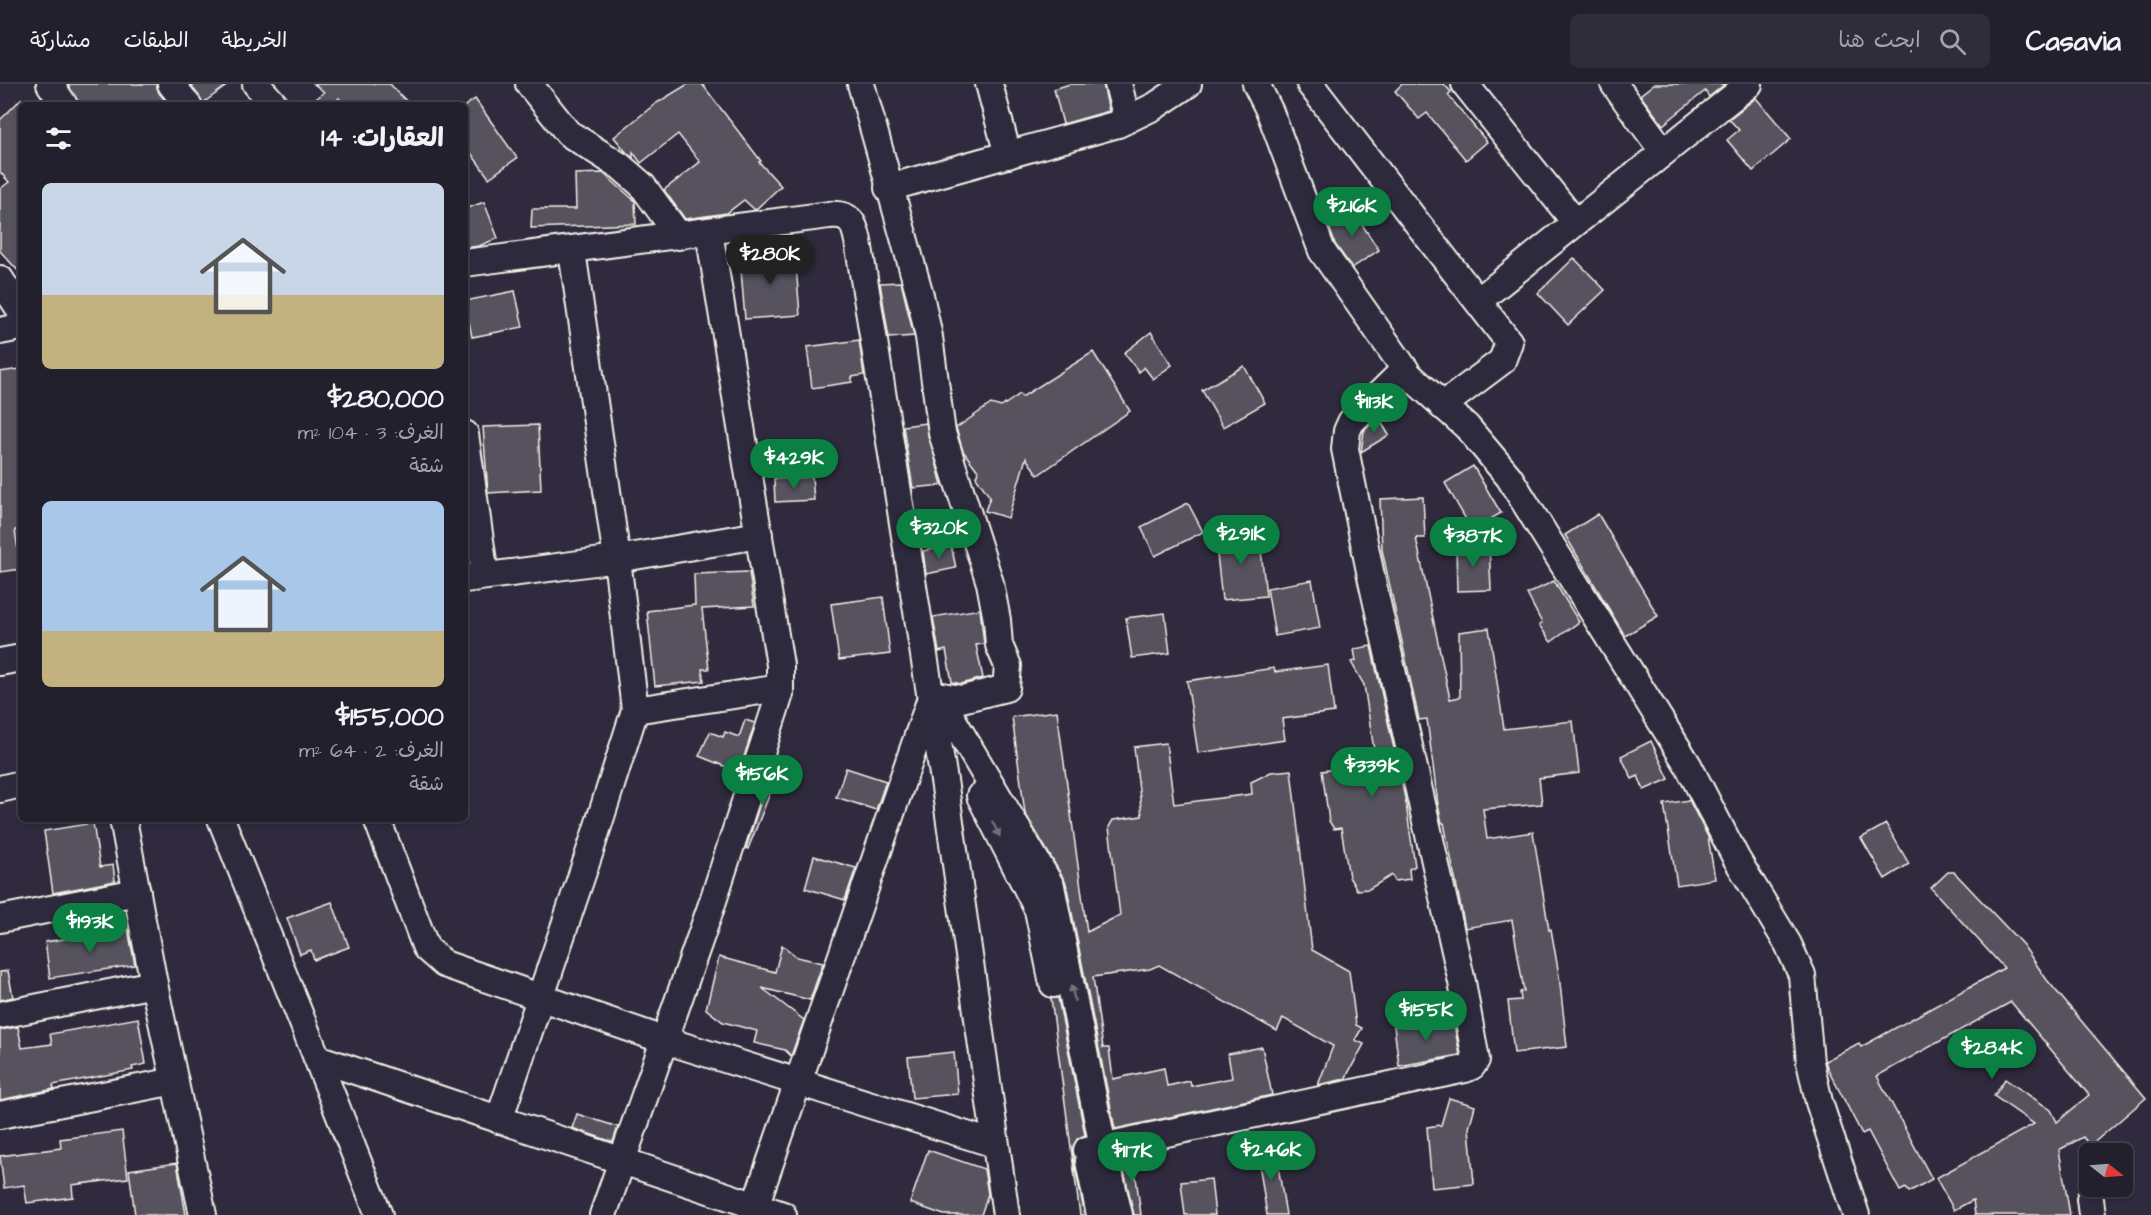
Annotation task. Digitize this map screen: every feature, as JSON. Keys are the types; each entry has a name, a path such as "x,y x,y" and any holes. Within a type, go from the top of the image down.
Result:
{"street":[{"path":"50,84 61,102"},
{"path":"171,84 186,102"},
{"path":"256,84 271,102"},
{"path":"529,84 568,133 620,166 642,185 679,236"},
{"path":"754,1210 931,699 936,694 962,699 1006,688 1008,666 999,645 990,584 942,433 922,305 861,84"},
{"path":"989,84 1008,155"},
{"path":"1118,84 1127,119"},
{"path":"888,188 1081,135 1127,119 1155,106 1188,84"},
{"path":"1256,84 1270,112 1322,251 1405,369 1486,447 1509,477 1688,765 1736,858 1794,957 1804,986 1810,1062 1817,1094 1856,1215"},
{"path":"1310,84 1507,338 1508,350 1502,361 1442,406"},
{"path":"1465,84 1575,222"},
{"path":"1614,84 1663,151"},
{"path":"1478,301 1749,84"},
{"path":"468,263 572,251 838,214 850,217 853,222 858,241 931,699 1006,1215"},
{"path":"603,1215 775,714 780,688 780,665 709,232"},
{"path":"499,1120 635,710 617,559 572,251"},
{"path":"0,279 18,306"},
{"path":"0,331 18,328"},
{"path":"1095,1149 1465,1069 1472,1066 1476,1060 1462,982 1372,581 1345,448 1347,431 1351,422 1405,369"},
{"path":"468,477 475,578 617,559 759,535"},
{"path":"0,662 18,659"},
{"path":"635,710 780,688"},
{"path":"931,699 950,715 1052,886 1047,908 1095,1149 1100,1215"},
{"path":"0,789 18,785"},
{"path":"124,822 154,984 203,1215"},
{"path":"222,822 379,1215"},
{"path":"378,822 431,956 444,964 664,1040 995,1144"},
{"path":"0,919 137,892"},
{"path":"0,1015 154,984"},
{"path":"317,1058 622,1160 754,1210 783,1215"},
{"path":"0,1115 175,1081"},
{"path":"1095,1149 1119,1215"}],"building":[{"path":"68,84 156,84 159,93 166,102 77,102"},
{"path":"190,84 229,84 204,102"},
{"path":"314,84 390,84 407,102 342,102 339,98 335,102 312,102 324,92"},
{"path":"688,84 702,84 761,161 759,162 781,186 755,210 744,200 727,213 685,219 664,190 700,162 678,134 641,163 633,152 633,158 627,153 614,137 655,104"},
{"path":"1070,84 1103,84 1109,111 1063,124 1054,89"},
{"path":"1402,84 1444,84 1451,92 1448,95 1487,142 1466,160 1427,113 1419,119 1395,91"},
{"path":"1654,84 1725,84 1709,97 1705,91 1663,125 1640,95"},
{"path":"1756,98 1791,139 1753,171 1727,140 1739,130 1729,119"},
{"path":"475,99 517,158 489,178 468,149 468,104"},
{"path":"18,102 18,271 0,251 0,189 9,182 0,172 0,120"},
{"path":"603,173 635,201 636,224 531,228 532,209 576,209 575,174"},
{"path":"484,202 498,238 479,246 468,248 468,208"},
{"path":"1351,208 1379,250 1352,268 1335,244 1328,224"},
{"path":"795,253 800,315 745,319 740,258"},
{"path":"1574,258 1605,290 1568,325 1538,293"},
{"path":"901,282 914,336 889,338 880,283"},
{"path":"515,291 523,327 472,337 468,300"},
{"path":"1151,332 1172,365 1153,379 1144,367 1139,372 1124,353"},
{"path":"859,340 864,375 852,377 852,382 812,388 807,347"},
{"path":"1093,352 1130,411 1038,475 1026,458 1008,518 985,511 990,497 976,477 978,471 963,451 956,428 991,404 1001,407 1020,394 1022,397"},
{"path":"1244,366 1265,403 1223,427 1202,390"},
{"path":"18,369 18,530 15,530 18,569 0,572 0,372"},
{"path":"1378,417 1389,435 1361,452 1364,431"},
{"path":"926,423 942,485 913,488 903,426"},
{"path":"538,425 541,490 488,493 483,427"},
{"path":"1473,466 1501,513 1472,530 1445,483"},
{"path":"812,477 814,500 775,502 774,479"},
{"path":"1423,497 1425,538 1416,538 1450,699 1460,697 1459,632 1489,628 1504,729 1573,721 1579,773 1539,778 1542,804 1483,809 1487,839 1533,832 1559,975 1567,1047 1514,1053 1508,1001 1521,1000 1520,992 1524,991 1512,920 1465,928 1444,823 1442,823 1438,805 1427,719 1419,720 1382,550 1380,499"},
{"path":"1188,503 1203,532 1155,556 1141,527"},
{"path":"1598,514 1658,616 1625,636 1565,535"},
{"path":"1259,531 1266,596 1222,600 1215,536"},
{"path":"1489,544 1491,590 1457,591 1456,545"},
{"path":"951,545 956,568 926,574 923,551"},
{"path":"749,572 754,606 702,609 709,669 702,669 704,681 655,686 647,611 695,605 694,574"},
{"path":"1312,580 1320,628 1275,636 1267,588"},
{"path":"1554,581 1579,622 1551,642 1539,625 1542,623 1527,594"},
{"path":"883,597 890,654 839,660 831,604"},
{"path":"980,609 984,644 976,645 983,678 961,684 952,682 946,650 939,652 933,617"},
{"path":"1165,613 1170,653 1132,658 1126,618"},
{"path":"1371,646 1405,798 1415,866 1409,869 1410,879 1395,881 1392,875 1369,889 1357,890 1349,877 1341,828 1334,829 1329,821 1322,771 1376,763 1364,685 1351,662 1356,661 1354,649"},
{"path":"1328,665 1334,712 1282,719 1285,740 1198,753 1187,681 1274,668 1275,672"},
{"path":"1057,711 1087,932 1120,915 1109,827 1113,820 1142,816 1134,747 1166,743 1174,804 1252,794 1251,782 1271,772 1291,770 1312,950 1349,971 1356,1025 1362,1028 1355,1040 1364,1044 1345,1079 1318,1085 1333,1046 1283,1018 1277,1031 1159,965 1150,969 1093,977 1103,1048 1109,1048 1113,1079 1164,1068 1167,1086 1190,1081 1191,1086 1232,1078 1228,1054 1262,1047 1272,1095 1115,1129 1066,883 1025,813 1012,717"},
{"path":"745,720 755,723 739,772 699,756 710,732 723,737 725,732 739,737"},
{"path":"1651,741 1669,779 1644,790 1638,776 1632,779 1621,756"},
{"path":"846,768 886,781 876,810 836,797"},
{"path":"769,775 776,778 748,849 746,848"},
{"path":"1689,800 1708,837 1715,879 1677,885 1664,804"},
{"path":"93,823 100,867 113,865 115,881 53,893 44,831"},
{"path":"1886,824 1909,864 1885,879 1861,838"},
{"path":"814,856 856,868 845,900 805,888"},
{"path":"1948,872 1954,872 2023,945 2047,980 2146,1098 2094,1143 2088,1143 2083,1137 2059,1150 2070,1215 1975,1215 1973,1200 1954,1210 1936,1178 2034,1124 1994,1096 2005,1079 2051,1110 2057,1122 2089,1095 2011,1002 1877,1076 1932,1179 1909,1192 1906,1188 1900,1191 1868,1131 1862,1134 1827,1067 1825,1061 1859,1043 1861,1047 2004,968 1931,888"},
{"path":"332,902 349,947 314,960 311,950 300,954 287,918"},
{"path":"128,929 135,965 50,978 45,942"},
{"path":"782,945 797,957 823,963 810,1000 762,988 804,1020 791,1056 785,1050 754,1043 757,1031 723,1022 706,1009 719,957 775,972"},
{"path":"8,971 13,997 0,1000 0,972"},
{"path":"1051,998 1058,998 1085,1135 1077,1139 1072,1153 1085,1215 1080,1215"},
{"path":"138,1018 146,1064 132,1067 133,1070 53,1085 54,1089 0,1100 0,1030 18,1027 22,1048 52,1044 50,1034"},
{"path":"1453,1019 1460,1055 1399,1066 1394,1026"},
{"path":"954,1052 958,1094 912,1098 908,1057"},
{"path":"1449,1098 1475,1106 1469,1128 1474,1184 1432,1188 1427,1127 1441,1125"},
{"path":"577,1114 618,1127 613,1142 572,1128"},
{"path":"122,1131 128,1178 72,1185 73,1197 27,1203 24,1185 4,1188 0,1156 61,1148 60,1139"},
{"path":"1275,1147 1286,1215 1267,1215 1257,1150"},
{"path":"928,1150 984,1169 988,1194 981,1215 944,1215 910,1203"},
{"path":"1133,1155 1141,1215 1134,1215 1121,1158"},
{"path":"177,1163 186,1215 135,1215 129,1170"},
{"path":"1211,1179 1215,1215 1185,1215 1181,1182"}]}
